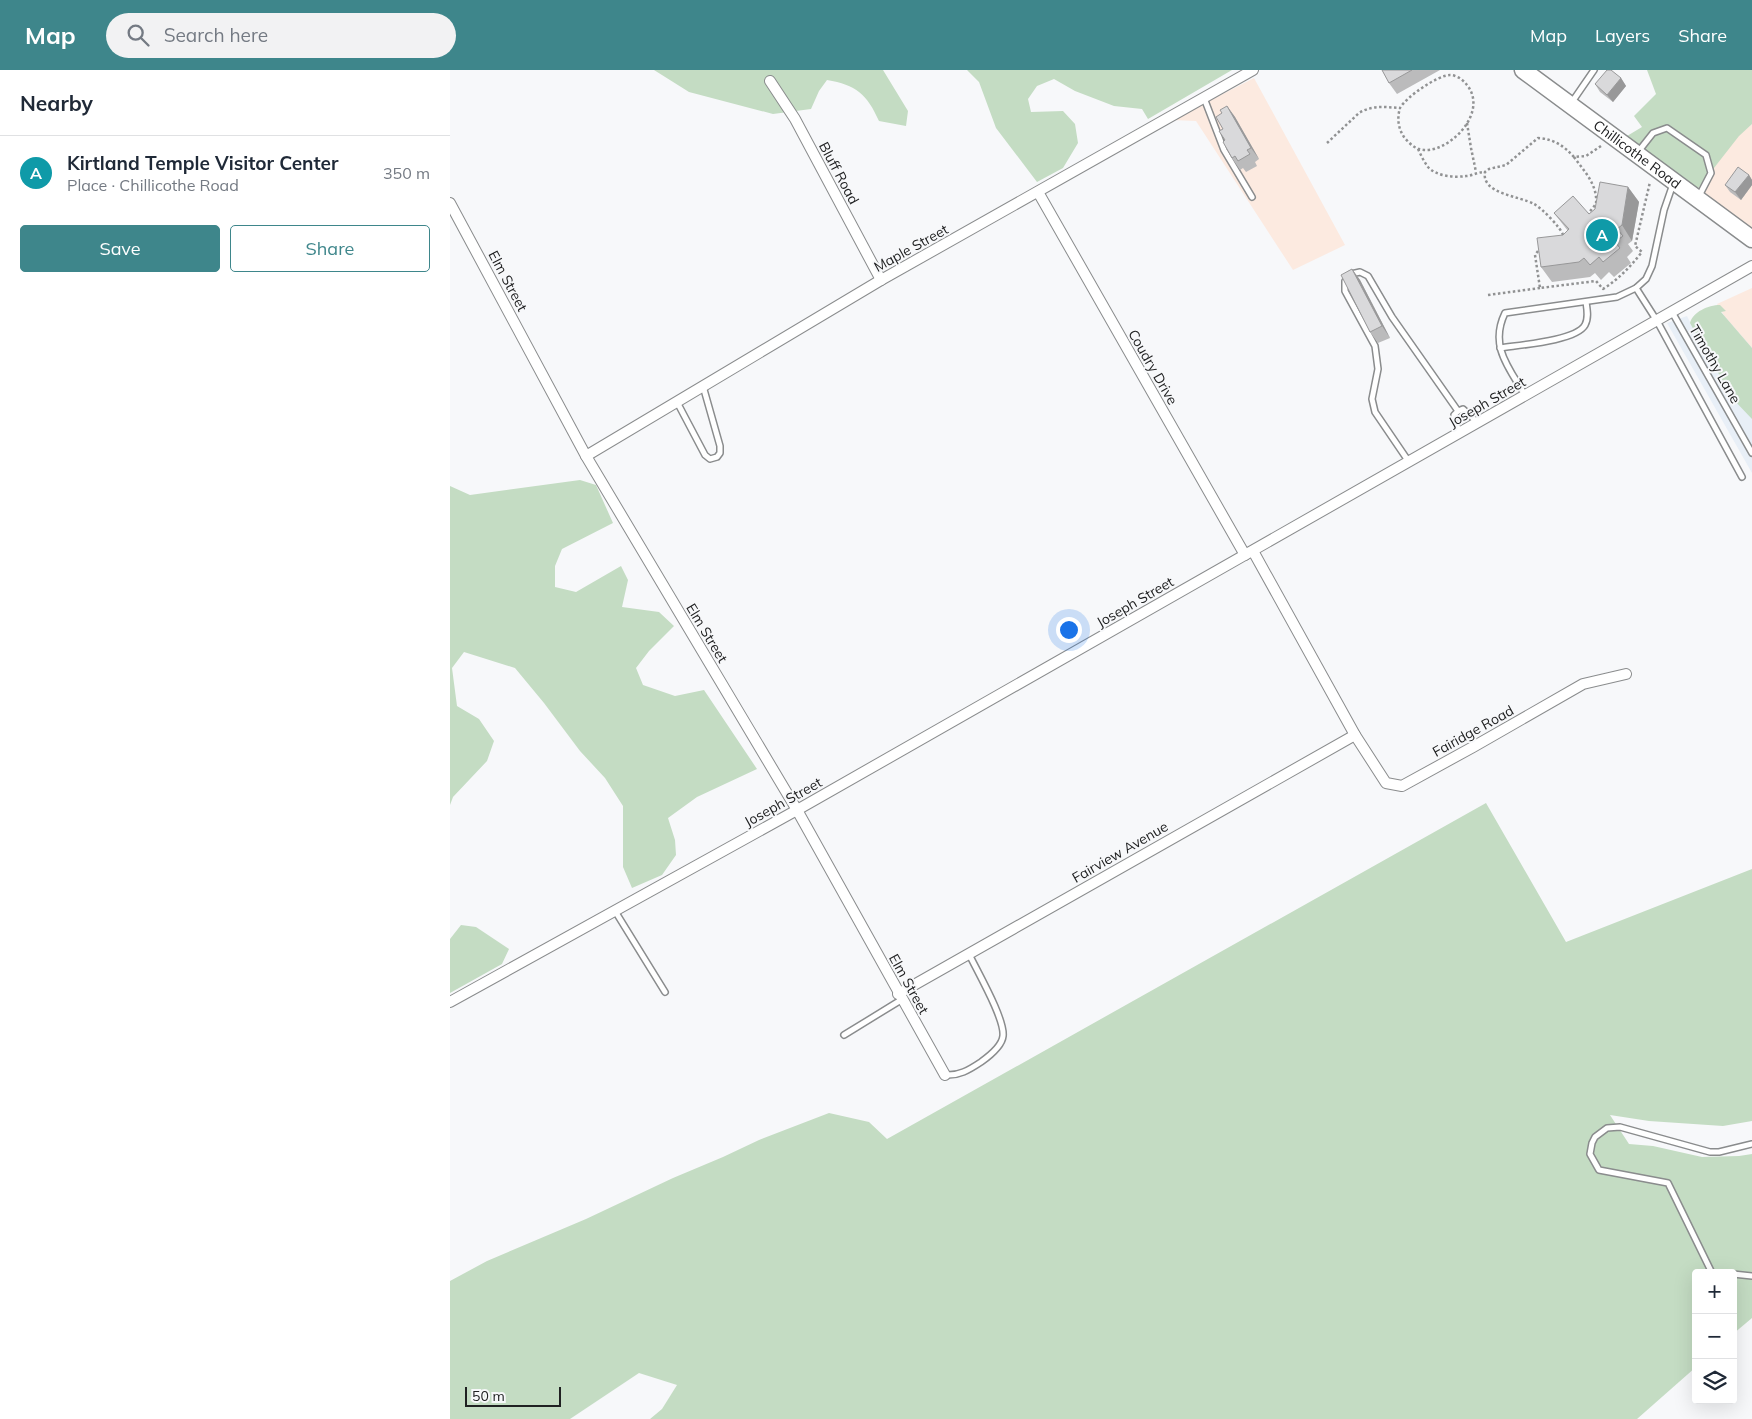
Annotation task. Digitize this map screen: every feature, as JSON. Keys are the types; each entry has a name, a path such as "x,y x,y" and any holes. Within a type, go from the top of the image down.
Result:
{"main road":[{"name":"Chillicothe Road","path":"1522,70 1752,239"}],"street":[{"name":"Maple Street","path":"586,456 882,280 1253,70"},
{"name":"Bluff Road","path":"770,81 795,120 882,280"},
{"name":"Coudry Drive","path":"1038,192 1355,735"},
{"name":"Elm Street","path":"450,202 586,456 797,810 900,997 945,1074"},
{"name":"Joseph Street","path":"450,1002 797,810 1752,266"},
{"name":"Fairidge Road","path":"1355,735 1386,783 1402,786 1583,684 1626,674"},
{"name":"Fairview Avenue","path":"900,997 969,954 1355,735"}],"lane":[{"path":"1570,105 1594,70"},
{"path":"1204,98 1224,150 1252,197"},
{"path":"1636,154 1653,133 1667,128 1706,155 1711,173 1698,199"},
{"path":"1526,396 1504,359 1500,348 1499,329 1505,313 1617,297 1636,288 1646,278 1652,266 1664,210 1674,181"},
{"path":"1408,462 1375,412 1372,399 1378,369 1375,346 1345,291 1345,281 1352,274 1360,272 1368,276 1392,317 1458,411"},
{"path":"1636,288 1742,477"},
{"path":"1500,348 1569,337 1580,332 1586,324 1588,317 1586,302"},
{"name":"Timothy Lane","path":"1672,312 1752,453"},
{"path":"677,401 705,455 710,459 717,457 720,453 720,446 703,386"},
{"path":"1460,433 1454,421 1454,414 1458,411 1463,409 1478,423"},
{"path":"614,911 665,992"},
{"path":"945,1074 954,1076 982,1061 999,1045 1003,1037 999,1017 969,954"},
{"path":"844,1035 900,997"},
{"path":"1710,1269 1668,1183 1599,1170 1590,1154 1592,1143 1606,1128 1620,1127 1710,1152 1720,1152 1752,1144"},
{"path":"1737,1274 1752,1276"}],"path":[{"path":"1452,74 1460,78 1470,91 1474,109 1467,123 1452,138 1440,146 1426,150 1418,149 1411,145 1400,130 1398,118 1400,108 1411,95 1452,74"},
{"path":"1327,143 1359,112 1365,109 1375,106 1400,108"},
{"path":"1467,123 1470,148 1476,172"},
{"path":"1418,149 1428,167 1437,173 1461,177 1506,165 1538,138 1546,138 1558,143 1574,157 1595,190 1596,204 1587,215"},
{"path":"1574,157 1586,156 1602,146"},
{"path":"1485,172 1486,183 1492,188 1540,207 1569,239"},
{"path":"1488,295 1596,281 1603,289 1631,267 1642,252 1635,246 1650,182"},
{"path":"1557,238 1564,234"},
{"path":"1540,288 1535,255 1542,246"}],"shaded area":[{"path":"1254,78 1345,245 1293,270 1196,121 1172,120"},
{"path":"1752,124 1752,234 1696,191 1739,135"},
{"path":"1752,288 1752,348 1725,317 1717,304"},
{"path":"1720,311 1752,348 1752,473 1667,323 1687,316 1692,326"}],"green space":[{"path":"654,70 883,70 908,111 906,126 879,121 865,97 853,88 837,82 827,80 819,91 811,109 773,114 689,92"},
{"path":"967,70 1232,70 1148,119 1142,109 1114,106 1075,91 1054,79 1037,86 1028,99 1031,112 1063,111 1075,124 1078,143 1063,168 1037,182 996,128 979,82"},
{"path":"1647,70 1752,70 1752,124 1739,136 1696,191 1622,139 1642,127 1634,116 1656,94"},
{"path":"1720,305 1726,311 1721,312 1752,348 1752,419 1733,399 1690,323 1694,316 1702,310"},
{"path":"580,480 596,485 613,523 562,549 555,566 555,587 576,592 621,566 628,580 622,607 659,612 674,626 649,651 636,668 643,685 675,696 704,690 757,769 697,797 668,818 675,840 676,855 662,875 632,888 623,867 623,806 605,778 580,751 515,668 464,652 452,668 457,706 479,719 494,741 487,761 453,797 450,805 450,486 470,495"},
{"path":"1486,803 1566,942 1752,869 1752,1121 1723,1126 1649,1121 1610,1115 1629,1144 1653,1146 1702,1157 1752,1154 1752,1318 1737,1331 1737,1269 1692,1269 1692,1371 1637,1419 650,1419 662,1409 677,1385 639,1373 570,1419 450,1419 450,1281 487,1261 586,1219 673,1178 759,1140 829,1113 869,1122 887,1139"},
{"path":"461,925 476,927 509,949 502,964 450,993 450,939"}],"building":[{"path":"1382,70 1412,70 1389,83"},
{"path":"1607,70 1611,70 1621,78 1607,95 1595,84"},
{"path":"1227,106 1251,148 1247,150 1250,154 1238,161 1235,156 1232,158 1223,142 1225,140 1219,131 1223,129 1216,117 1222,113 1220,110"},
{"path":"1738,167 1749,175 1735,192 1725,185"},
{"path":"1600,182 1628,187 1622,225 1617,229 1623,236 1615,242 1620,248 1603,262 1599,257 1590,265 1584,258 1579,262 1541,267 1537,238 1563,235 1569,229 1554,213 1573,196 1589,214 1595,209"},
{"path":"1352,269 1382,326 1370,332 1341,275"}],"place":[{"name":"Kirtland Temple Visitor Center","path":"1602,235"}]}
